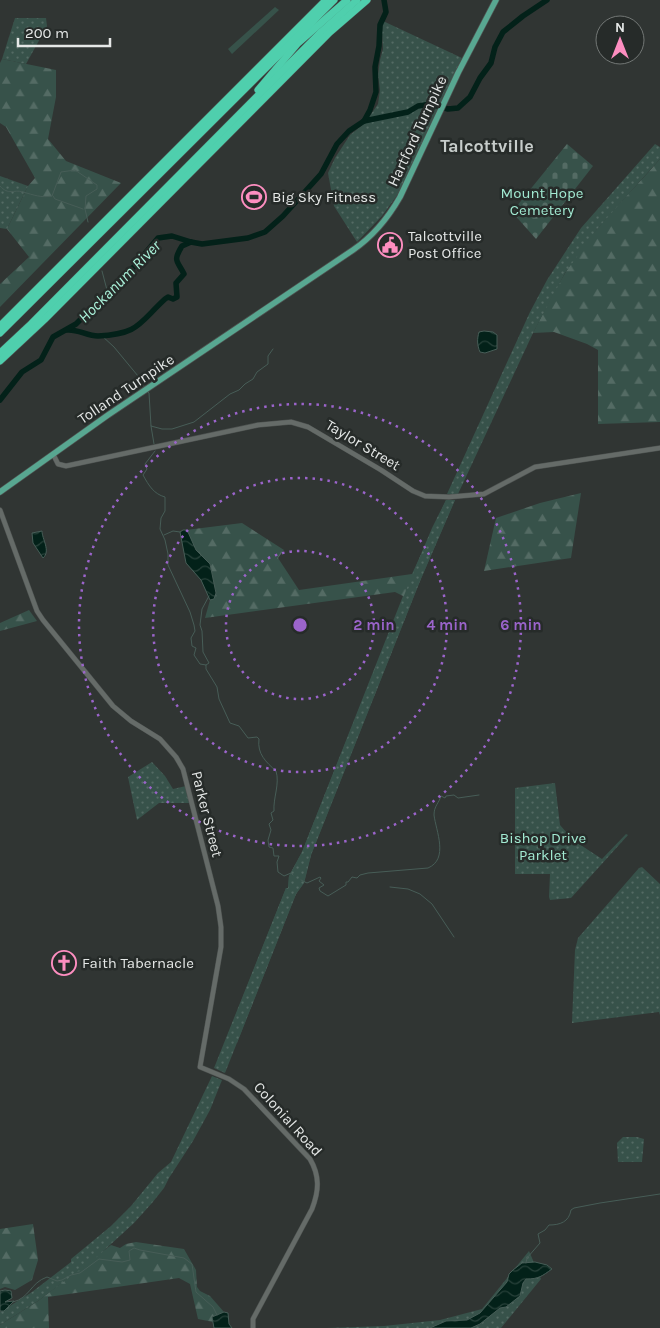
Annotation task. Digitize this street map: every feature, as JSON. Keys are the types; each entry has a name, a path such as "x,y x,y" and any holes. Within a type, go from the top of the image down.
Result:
{"highway":[{"path":"301,24 320,0"},
{"path":"0,326 326,0"},
{"path":"0,333 334,0"},
{"path":"291,42 340,0"},
{"path":"229,125 290,51 347,0"},
{"path":"0,353 322,32 357,0"},
{"path":"0,360 45,318 330,32 367,0"}],"main road":[{"name":"Hartford Turnpike","path":"268,308 356,248 378,228 400,197 442,107 496,0"},
{"name":"Tolland Turnpike","path":"0,492 147,389 268,308"}],"street":[{"name":"Taylor Street","path":"53,454 58,464 66,466 250,427 277,422 291,422 308,427 413,491 426,496 443,497 484,494 535,467 660,448"},
{"name":"Parker Street","path":"0,510 37,610 43,620 113,706 160,739 176,757 182,769 218,906 221,927 220,953 200,1067"},
{"name":"Colonial Road","path":"200,1067 229,1079 244,1089 310,1159 316,1168 318,1179 317,1197 252,1319 253,1328"}],"green space":[{"path":"275,7 279,10 232,54 228,49"},
{"path":"15,18 46,18 47,26 26,64 2,59"},
{"path":"383,21 462,58 398,194 382,216 357,242 334,206 328,173 350,135 365,123 378,104 380,90 378,75 383,49"},
{"path":"2,59 56,70 56,97 48,139 66,161 121,183 0,307 0,284 29,257 7,229 28,186 35,178 6,127 0,123 0,63"},
{"name":"Mount Hope Cemetery","path":"567,144 593,166 536,239 512,212"},
{"path":"655,144 660,147 660,159 598,228 565,273 533,333 458,494 447,494 530,312 547,280 581,228"},
{"path":"660,159 660,422 598,424 598,350 554,332 533,333 561,279 581,249"},
{"path":"0,176 28,186 7,229 0,228"},
{"path":"581,493 571,558 484,571 496,518 540,503"},
{"path":"446,500 455,500 420,581 311,855 304,883 296,894 237,1043 227,1037 286,888 288,888 289,876 302,852 403,596 395,592 205,618 210,600 216,593 210,564 196,550 186,530 242,523 284,550 278,558 299,590 412,574"},
{"path":"446,500 455,500 420,581 311,855 304,883 296,894 225,1073 214,1068 286,888 288,888 289,876 302,852 409,583"},
{"path":"29,610 37,621 0,631 0,623"},
{"path":"152,762 165,776 173,789 186,786 190,803 159,803 137,820 128,777"},
{"name":"Bishop Drive Parklet","path":"555,783 560,825 573,840 602,859 626,834 628,835 571,898 550,900 550,874 515,874 515,788"},
{"path":"642,867 660,884 660,1015 659,1012 572,1023 575,950 578,938 639,868"},
{"path":"212,1076 222,1080 210,1110 164,1188 152,1203 134,1223 98,1256 38,1301 0,1325 0,1312 32,1292 71,1262 71,1259 111,1226 131,1206 158,1173 171,1162"},
{"path":"623,1137 644,1139 642,1162 618,1162 617,1143"},
{"path":"33,1224 38,1260 32,1280 15,1290 5,1287 0,1289 0,1229"},
{"path":"136,1242 184,1249 196,1270 197,1287 200,1291 210,1296 224,1312 212,1317 213,1322 198,1319 190,1284 179,1278 48,1297 49,1328 0,1328 0,1325 38,1301 111,1245 120,1248 126,1244"},
{"path":"529,1251 541,1279 501,1328 327,1328 384,1326 440,1320 482,1309"}],"water":[{"path":"479,332 493,332 497,335 497,349 485,353 480,352 478,335"},
{"path":"183,530 188,532 196,550 210,564 216,593 214,599 210,600 201,580 186,563 180,532"},
{"path":"42,531 46,548 43,558 33,543 32,533"},
{"path":"535,1262 547,1265 552,1269 540,1277 526,1279 520,1296 506,1307 500,1308 480,1324 471,1328 430,1328 446,1321 467,1320 480,1313 507,1282 509,1274 513,1270 522,1263"},
{"path":"0,1291 11,1291 12,1298 5,1302 14,1301 4,1311 0,1311"},
{"path":"224,1312 228,1313 229,1324 232,1328 214,1328 212,1317"}],"waterway":[{"name":"Hockanum River","path":"0,400 22,372 41,360 53,337 76,324 101,299 116,288 158,238 172,236 202,244 248,238 265,232 283,216 321,174 337,144 349,131 364,121 370,110 376,92 375,67 380,25 386,12 384,0"},
{"path":"364,121 408,112 418,106 431,104 448,109 458,108 470,97 491,63 495,47 503,32 547,0"},
{"path":"0,186 9,192 20,191 48,197 52,196 61,172 75,170 97,185 97,189 86,196 85,209 88,222"},
{"path":"53,196 55,199 83,209"},
{"path":"67,330 98,336 122,333 137,326 165,299 177,297 176,283 184,274 177,261 177,255 182,246 191,242"},
{"path":"102,271 107,290 104,297"},
{"path":"101,335 114,347 138,376 145,388"},
{"path":"147,391 149,393 151,426 172,429 194,422 253,379 257,372 268,364 268,356 273,349"},
{"path":"151,426 154,444"},
{"path":"155,451 145,464 147,469 143,475 152,489 165,497 165,511 161,518 160,529 165,540 168,565 194,625 195,631 191,638 192,646 196,648 194,655 200,664 206,665 206,669 217,687 219,699 230,723 239,726 248,738 257,737 259,739 261,753 276,771 277,786 274,811 271,813 273,820 269,824 271,830 268,840 269,847 273,848 274,856 279,856 277,862 278,872 284,876 291,873 293,875"},
{"path":"164,535 173,531 180,532"},
{"path":"206,665 209,663 203,652 200,625 202,609 209,596"},
{"path":"301,880 307,883 320,877 319,881 324,885 319,888 320,891 328,896 346,885 346,882 352,877 357,878 368,873 428,868 434,864 440,851 434,815 441,796 445,798 446,796 454,795 458,798 479,795"},
{"path":"390,887 408,889 420,894 432,904 454,937"},
{"path":"526,1263 527,1258 540,1243 538,1234 549,1225 566,1220 574,1208 660,1194"},
{"path":"13,1302 19,1300 37,1283 47,1277 57,1281 62,1280 80,1273 99,1259 122,1262 130,1260 129,1251 134,1248 184,1258 192,1264 196,1292 213,1307 217,1315"}],"place":[{"name":"Big Sky Fitness","path":"254,197"},
{"name":"Talcottville Post Office","path":"390,245"},
{"name":"Faith Tabernacle","path":"64,963"}],"district":[{"name":"Talcottville","path":"487,146"}]}
